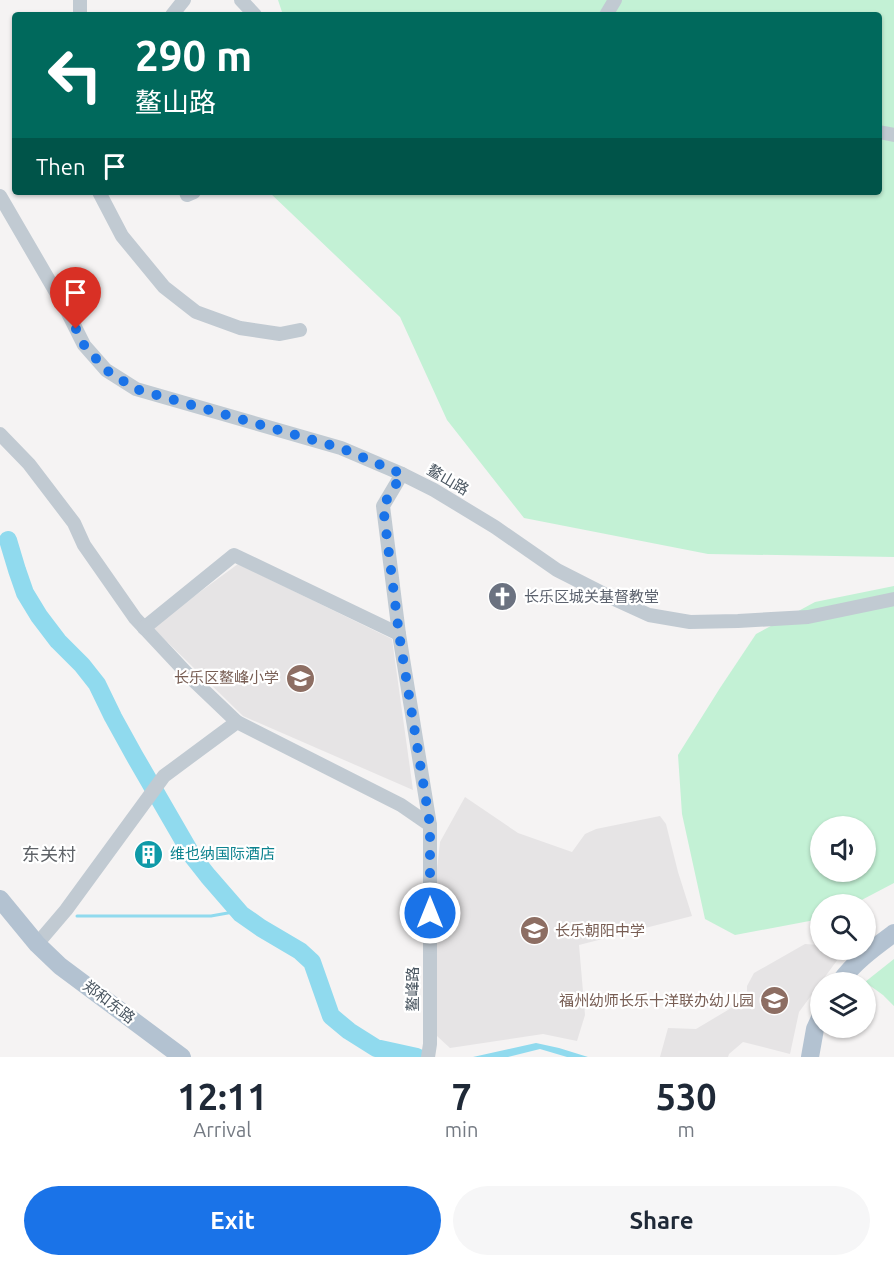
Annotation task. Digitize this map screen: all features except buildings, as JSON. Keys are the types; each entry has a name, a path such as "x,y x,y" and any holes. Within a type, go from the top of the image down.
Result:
{"main road":[{"name":"郑和东路","path":"0,899 37,944 60,966 182,1057"},
{"path":"848,972 894,933"},
{"path":"861,972 894,944"},
{"path":"810,1057 813,1038"},
{"path":"819,1057 824,1038"}],"street":[{"path":"174,12 184,0"},
{"path":"241,0 252,12"},
{"path":"101,195 122,236 164,287 196,312 240,328 280,334 300,330"},
{"name":"鳌山路","path":"0,196 84,345 106,370 136,389 341,448 402,474 434,490 495,527 557,570 649,615 690,622 750,621 808,617 894,599"},
{"path":"0,434 29,464 74,523 84,545 135,618 193,681 237,722 401,805 430,825"},
{"name":"鳌峰路","path":"402,474 383,506 399,634 430,825 429,1050"},
{"path":"144,627 234,555 399,634"},
{"path":"37,944 66,910 164,776 237,722"}],"shaded area":[{"name":"长乐区鳌峰小学","path":"238,564 392,639 413,790 243,716 152,627"},
{"name":"长乐朝阳中学","path":"465,797 518,833 572,852 585,834 596,829 660,816 666,824 692,916 579,945 585,1015 577,1041 543,1034 450,1048 437,1036 433,905 440,842"},
{"name":"福州幼师长乐十洋联办幼儿园","path":"805,944 810,944 810,960 837,960 829,972 810,972 810,997 799,1012 790,1054 743,1042 728,1057 660,1057 668,1028 696,1029 738,1004 747,997 747,986 754,973"}],"green space":[{"path":"278,0 894,0 894,557 708,554 524,518 447,420 400,317 272,195 882,195 882,12 282,12"},
{"path":"894,586 894,883 873,894 810,894 810,921 735,935 705,919 682,814 678,755 756,634 815,602"},
{"path":"894,959 894,1006 876,990 876,973"}],"water":[{"path":"363,1038 396,1050 432,1057 401,1057 378,1052 352,1041"},
{"path":"536,1043 588,1057 567,1057 540,1049 508,1057 473,1057"}],"waterway":[{"path":"8,540 25,593 58,641 97,684 134,755 193,857 208,876 241,914 300,951 312,962 331,1016 376,1048 417,1057"},
{"path":"77,916 211,916 239,911"}],"place":[{"name":"长乐区城关基督教堂","path":"503,597"},
{"name":"长乐区鳌峰小学","path":"300,678"},
{"name":"维也纳国际酒店","path":"149,854"},
{"name":"长乐朝阳中学","path":"534,931"},
{"name":"福州幼师长乐十洋联办幼儿园","path":"775,1001"}],"district":[{"name":"东关村","path":"49,855"}],"route":[{"path":"76,329 84,345 106,370 136,389 341,448 402,474 383,506 399,634 430,825 430,913"}]}
